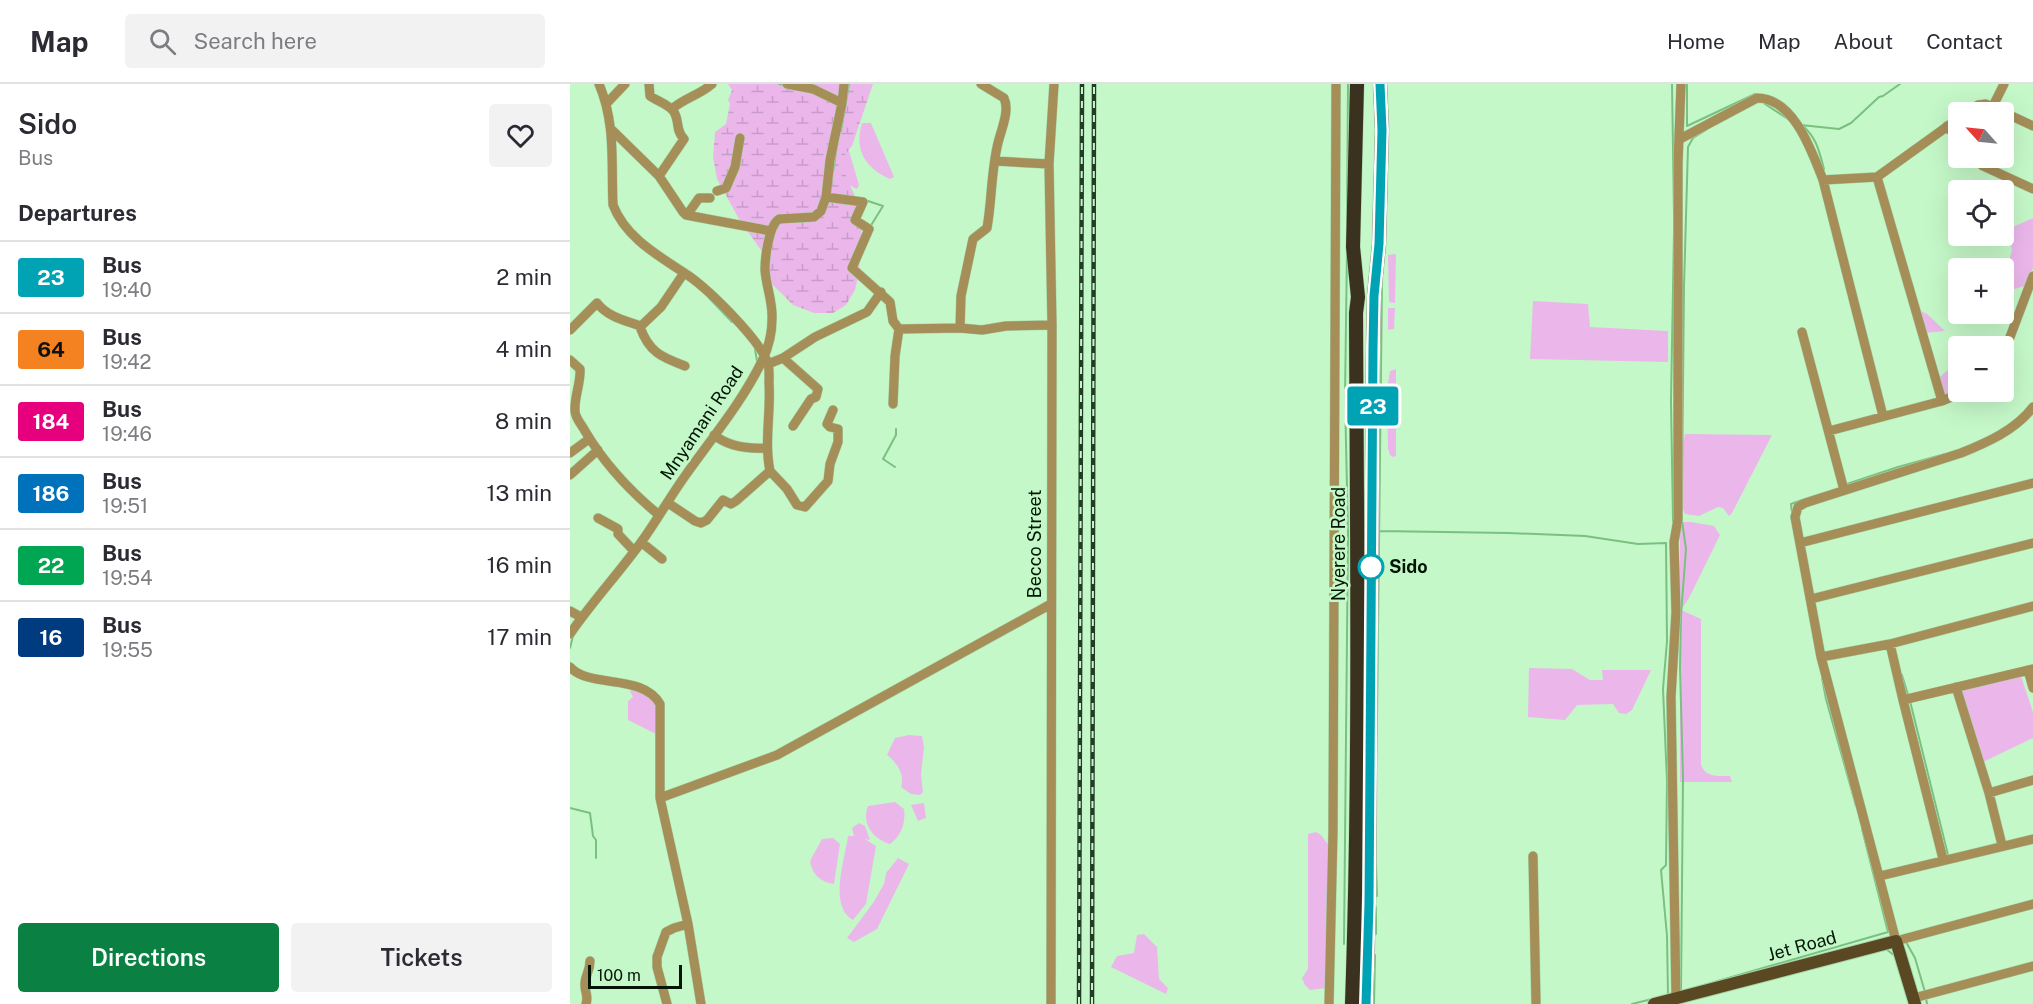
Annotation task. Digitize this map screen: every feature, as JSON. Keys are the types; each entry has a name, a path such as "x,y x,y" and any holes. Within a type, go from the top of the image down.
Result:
{"highway":[{"name":"Nyerere Road","path":"1352,1004 1355,914 1358,516 1356,336 1358,297 1353,247 1357,84"},
{"name":"Nyerere Road","path":"1366,1004 1369,903 1374,296 1379,244 1382,130 1380,84"}],"main road":[{"name":"Jet Road","path":"1654,1004 1896,941"},
{"path":"1896,941 1914,1001"}],"street":[{"name":"Mnyamani Road","path":"570,634 641,542 766,360 744,329 724,308 684,273 652,253 617,216 613,205 612,130 607,103 599,84"},
{"path":"607,103 626,84"},
{"path":"650,84 650,96 672,109 678,120 677,128 684,139 658,176"},
{"path":"672,109 712,84"},
{"path":"787,84 813,89 842,103"},
{"path":"833,410 827,424 838,429 838,442 830,464 828,481 805,507 797,505 788,489 770,471 767,448 770,394 766,360 772,330 772,316 765,270 771,231 775,222 779,219 817,216 821,211 826,197 830,160 844,84"},
{"path":"960,328 964,273 974,239 987,228 995,161 1003,126 1005,100 981,84"},
{"name":"Becco Street","path":"1051,1004 1052,325 1049,164 1054,84"},
{"path":"1329,1004 1334,819 1335,84"},
{"path":"1676,998 1671,697 1676,612 1674,542 1678,519 1681,84"},
{"path":"1995,102 2004,84"},
{"path":"1680,139 1753,99 1763,98 1788,113 1800,129 1822,180 1884,416"},
{"path":"2014,116 2033,126"},
{"path":"1822,180 1877,177 1947,126"},
{"path":"612,130 658,176 687,215 771,231"},
{"path":"687,215 699,198 726,188 731,180 740,138"},
{"path":"995,161 1049,164"},
{"path":"1987,168 2033,189"},
{"path":"1877,177 1942,401"},
{"path":"826,197 863,202 855,220 869,228 852,268 890,302 893,321 899,328 893,404"},
{"path":"640,326 661,307 684,273"},
{"path":"2010,336 2033,276"},
{"path":"766,360 783,358 815,337 867,312 881,292"},
{"path":"570,330 597,303 604,312 640,326 649,348 662,357 685,366"},
{"path":"899,328 982,330 1005,326 1052,325"},
{"path":"1802,332 1844,490"},
{"path":"783,358 818,389 816,397 812,399 793,426"},
{"path":"570,360 580,369 575,411 589,439 625,484 659,515"},
{"path":"1829,431 1948,398"},
{"path":"2033,407 2008,429 1984,444 1805,503 1798,507 1795,517 1821,657 1896,941 2033,904"},
{"path":"714,435 729,444 767,448"},
{"path":"570,453 589,439"},
{"path":"570,475 598,450"},
{"path":"668,503 701,523 707,520 723,500 731,504 736,501 770,471"},
{"path":"1800,543 2033,483"},
{"path":"598,518 618,529 618,534 634,550"},
{"path":"641,542 662,559"},
{"path":"1811,599 2033,543"},
{"path":"660,798 777,755 1052,604"},
{"path":"1821,657 1890,644 2033,606"},
{"path":"570,611 581,617"},
{"path":"1890,644 1943,859"},
{"path":"570,667 580,675 633,686 656,697 660,704 660,798 688,924 701,1004"},
{"path":"1903,700 2031,669 2033,688"},
{"path":"1956,687 1989,793 2002,845"},
{"path":"1989,793 2033,780"},
{"path":"1880,876 2033,839"},
{"path":"1533,856 1536,1004"},
{"path":"667,1004 657,967 657,957 666,932 688,924"},
{"path":"586,1004 588,997 585,983 590,962"},
{"path":"1914,1001 2033,966"}],"green space":[{"path":"728,84 873,84 852,146 844,156 844,171 856,199 862,225 859,272 855,290 846,305 833,313 814,313 793,305 767,279 763,253 739,219 717,179 713,157 715,132 726,124 730,104 728,100 732,90"},
{"path":"862,123 871,123 894,177 890,179 881,175 868,164 859,142"},
{"path":"845,137 859,185 857,189 842,181"},
{"path":"2033,218 2033,268 2025,286 2014,289 2014,258 2010,258 2011,246 2014,246 2014,227"},
{"path":"1396,254 1395,303 1389,302 1388,255"},
{"path":"1533,301 1588,304 1590,327 1668,331 1668,362 1530,359"},
{"path":"1388,308 1395,308 1394,329 1388,330"},
{"path":"1921,311 1927,314 1945,331 1925,333"},
{"path":"1396,369 1396,456 1393,457 1388,448 1387,390 1390,371"},
{"path":"1948,370 1948,395 1944,394 1940,377"},
{"path":"1685,434 1772,435 1729,516 1723,508 1718,507 1699,516 1685,514 1679,485"},
{"path":"1680,522 1714,526 1720,535 1681,610 1701,619 1701,765 1709,774 1730,776 1732,782 1680,782"},
{"path":"1529,668 1572,669 1590,680 1603,680 1602,670 1651,670 1632,710 1626,714 1619,713 1613,704 1577,705 1565,720 1528,717"},
{"path":"2021,676 2033,712 2033,738 1983,762 1959,689"},
{"path":"634,689 649,694 656,705 656,734 628,720 628,701 633,697 630,691"},
{"path":"909,735 922,736 924,747 921,775 923,792 920,795 911,794 901,787 902,778 899,769 887,755 895,738"},
{"path":"895,802 904,809 904,819 900,833 890,844 878,838 870,830 866,812 868,806"},
{"path":"924,803 926,818 918,821 911,805"},
{"path":"859,823 865,826 870,840 865,839 876,846 866,904 853,920 845,913 841,904 840,881 848,836 854,836 852,828"},
{"path":"1316,832 1330,847 1334,987 1310,990 1302,978 1308,969 1308,834"},
{"path":"833,838 840,844 834,884 818,877 810,861 822,839"},
{"path":"898,858 909,864 877,929 854,942 847,938 873,903 884,884 886,873"},
{"path":"1144,934 1157,947 1159,979 1168,988 1166,994 1111,967 1117,956 1134,953 1137,935"}],"waterway":[{"path":"779,84 785,85"},
{"path":"841,131 849,84"},
{"path":"1347,222 1348,84"},
{"path":"1672,84 1674,215"},
{"path":"1687,84 1687,126 1755,94 1765,96"},
{"path":"1801,125 1839,129 1851,123 1879,97 1900,84"},
{"path":"1765,104 1788,119"},
{"path":"1802,125 1814,140 1824,169"},
{"path":"1682,485 1688,147 1693,138 1706,130"},
{"path":"833,172 837,145"},
{"path":"865,200 883,206 870,227"},
{"path":"1673,521 1671,401 1674,232"},
{"path":"1344,944 1348,534 1345,397 1347,249"},
{"path":"1377,717 1382,282"},
{"path":"709,298 732,322"},
{"path":"755,349 757,361"},
{"path":"895,467 883,459 896,435 896,429"},
{"path":"1844,485 1945,454"},
{"path":"1792,513 1791,504 1802,500"},
{"path":"1681,991 1683,777 1680,668 1686,549 1682,521"},
{"path":"1379,531 1585,536 1638,544 1666,543 1667,641 1663,689 1667,781 1666,865 1661,870 1667,936 1668,995"},
{"path":"570,648 573,636"},
{"path":"1902,675 1908,695"},
{"path":"1822,678 1856,806"},
{"path":"1910,701 1948,855"},
{"path":"570,808 590,813 593,836 596,840 596,858"},
{"path":"1690,989 1888,932 1862,829"},
{"path":"1376,865 1377,896"},
{"path":"1376,907 1376,934"},
{"path":"1906,942 1915,958 1925,992"},
{"path":"1886,949 1895,956"},
{"path":"1374,1004 1375,955"},
{"path":"1926,998 1927,1004"},
{"path":"1632,1004 1652,999"}],"railway":[{"path":"1079,1004 1082,84"},
{"path":"1092,1004 1094,84"}],"bus line":[{"name":"23","path":"1366,1004 1369,938 1373,348 1374,296 1379,244 1382,130 1380,84"}],"place":[{"name":"Sido","path":"1371,567"}]}
